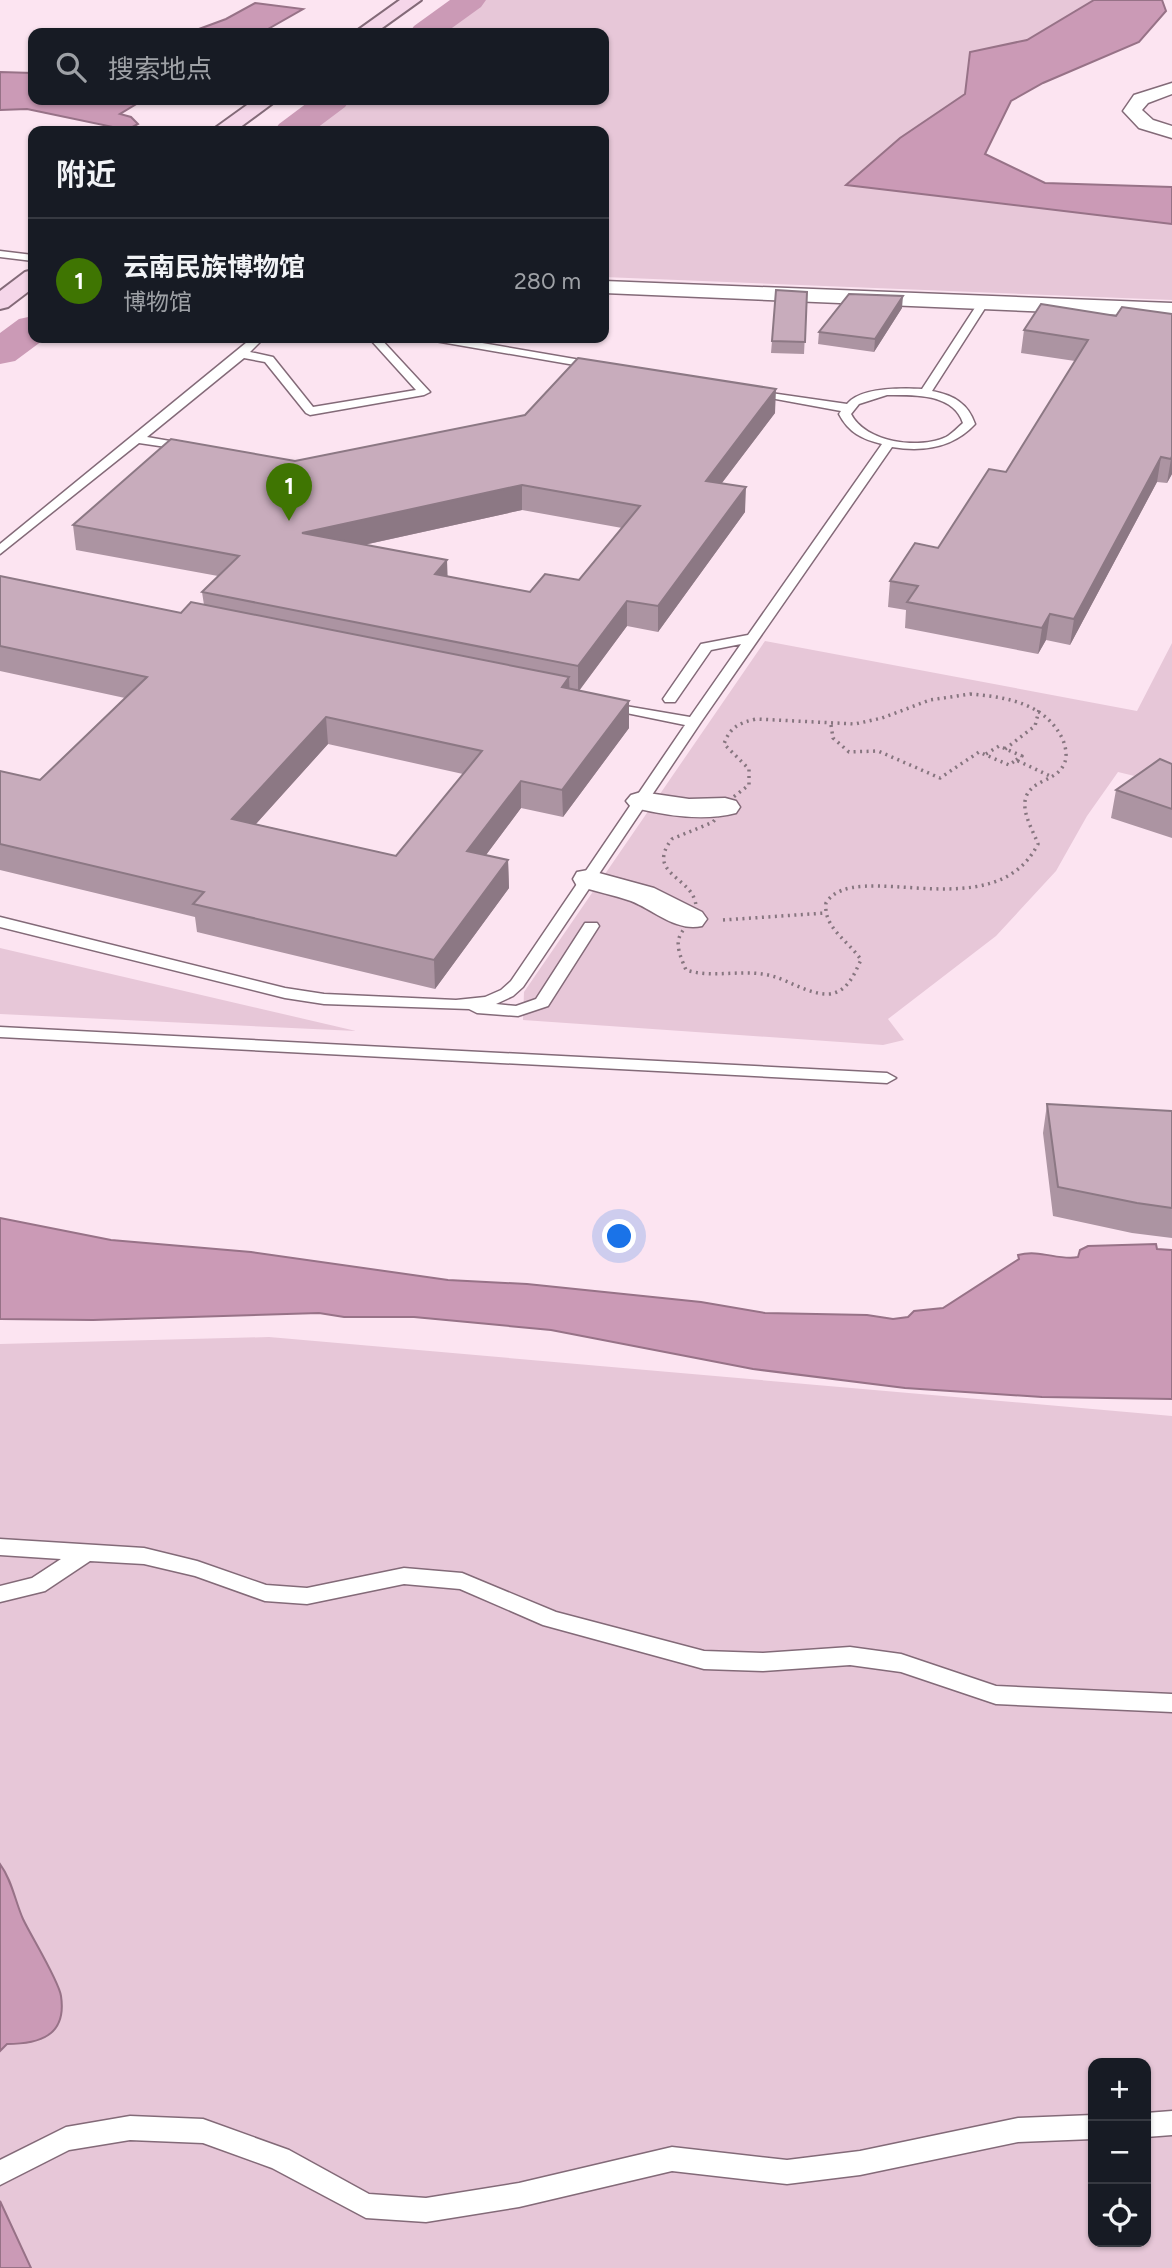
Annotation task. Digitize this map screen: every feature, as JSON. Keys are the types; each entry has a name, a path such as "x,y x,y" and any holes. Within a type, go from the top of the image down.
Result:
{"main road":[{"path":"370,28 412,0"},
{"path":"392,28 433,0"},
{"path":"228,126 260,105"},
{"path":"253,126 283,105"},
{"path":"0,302 28,281"}],"street":[{"path":"1172,88 1141,99 1132,111 1146,124 1172,132"},
{"path":"609,286 1172,310"},
{"path":"640,801 689,807 725,807"},
{"path":"588,879 643,895 691,919"}],"lane":[{"path":"0,254 28,257"},
{"path":"925,393 984,302"},
{"path":"0,551 253,343"},
{"path":"242,354 269,359 310,411 424,392 379,343"},
{"path":"459,343 573,367 617,369"},
{"path":"739,390 847,408 869,396 886,392 925,393 944,398 959,406 968,415 969,424 963,433 950,440 932,444 888,444 856,432 847,425 844,416 847,408"},
{"path":"137,439 204,451"},
{"path":"456,1005 488,1002 507,993 517,984 694,722 888,444"},
{"path":"670,699 706,647 752,638"},
{"path":"599,703 694,722"},
{"path":"0,922 285,993 324,999 456,1005 518,1011 542,1002 592,926"},
{"path":"0,1032 887,1077"},
{"path":"0,1547 144,1556 197,1569 265,1593 297,1596 404,1576 462,1581 551,1619 705,1660 763,1662 850,1656 901,1663 996,1695 1172,1703"},
{"path":"0,1594 38,1585 86,1553"},
{"path":"1151,2125 1172,2123"},
{"path":"6,2170 65,2139 130,2128 204,2131 280,2159 366,2206 426,2210 519,2194 672,2159 788,2172 860,2163 1018,2130 1088,2127"}],"path":[{"path":"970,694 999,696 1039,710 1060,731 1066,747 1065,764 1032,787 1026,797 1024,804 1038,844 1019,870 998,880 968,887 936,890 853,888 837,892 827,899 825,913 843,938 856,949 861,960 854,979 833,993 815,993 770,975 753,972 719,978 703,977 686,970 677,950 677,940 695,914 697,905 694,896 669,873 664,864 666,846 683,833 709,824 719,817 725,807 748,785 749,769 724,744 724,735 733,726 755,719 831,725 878,721 918,703 942,696 970,694"},
{"path":"1005,749 1035,726 1039,710"},
{"path":"831,725 833,738 849,752 878,751 940,778 979,752 1009,765 1022,756 999,747 986,755"},
{"path":"1016,760 1050,776"},
{"path":"739,920 789,913 825,913"}],"shaded area":[{"path":"482,0 1162,0 1166,11 1139,42 1043,83 1011,101 985,154 1045,183 1172,187 1172,300 609,277 609,126 318,126 345,105 609,105 609,28 445,28"},
{"path":"1094,0 1162,0 1166,11 1139,42 1043,83 1011,101 985,154 1045,183 1172,187 1172,224 846,185 900,138 965,94 970,52 1027,40"},
{"path":"255,3 303,9 270,28 202,28 226,19"},
{"path":"0,72 28,73 28,105 135,105 120,114 131,117 138,124 108,126 27,109 0,110"},
{"path":"765,641 1137,711 1172,643 1172,785 1118,772 1087,816 1056,871 996,936 888,1019 904,1040 883,1045 523,1020 524,992"},
{"path":"0,948 356,1031 0,1014"},
{"path":"0,1218 111,1240 251,1252 448,1280 527,1284 701,1302 765,1313 867,1315 893,1319 908,1317 914,1311 943,1308 1019,1259 1018,1255 1034,1253 1071,1258 1078,1257 1080,1250 1088,1246 1156,1244 1157,1249 1172,1250 1172,1399 1042,1397 905,1388 753,1369 551,1330 414,1317 344,1317 319,1313 93,1320 0,1319"},
{"path":"269,1337 1172,1416 1172,2268 0,2268 0,1344"},
{"path":"0,1864 23,1919 59,1989 62,2010 55,2029 48,2035 30,2042 7,2044 0,2051"},
{"path":"0,2201 31,2268 0,2268"}],"building":[{"path":"776,290 807,292 805,342 772,341"},
{"path":"849,294 903,296 875,339 819,332"},
{"path":"1041,304 1116,316 1122,307 1172,314 1171,459 1161,457 1074,619 1050,614 1042,628 907,602 918,586 890,581 915,543 938,548 989,469 1006,472 1088,340 1024,330"},
{"path":"578,358 776,389 706,481 746,487 658,606 627,601 578,666 202,592 239,556 73,525 171,439 295,461 525,415","holes":["522,485 640,506 579,580 545,574 530,592 435,574 447,560 302,533"]},
{"path":"0,576 181,613 191,602 569,677 562,687 629,701 562,790 521,781 467,851 508,860 434,960 193,904 204,892 0,844 0,771 40,780 147,677 0,646","holes":["326,717 482,751 396,856 232,819"]},
{"path":"1160,759 1172,764 1172,809 1116,790"},
{"path":"1047,1104 1172,1111 1172,1208 1058,1187"}],"waterway":[{"path":"432,28 470,0"},
{"path":"298,126 326,105"},
{"path":"0,352 28,332"}],"place":[{"name":"云南民族博物馆","path":"289,521"}]}
